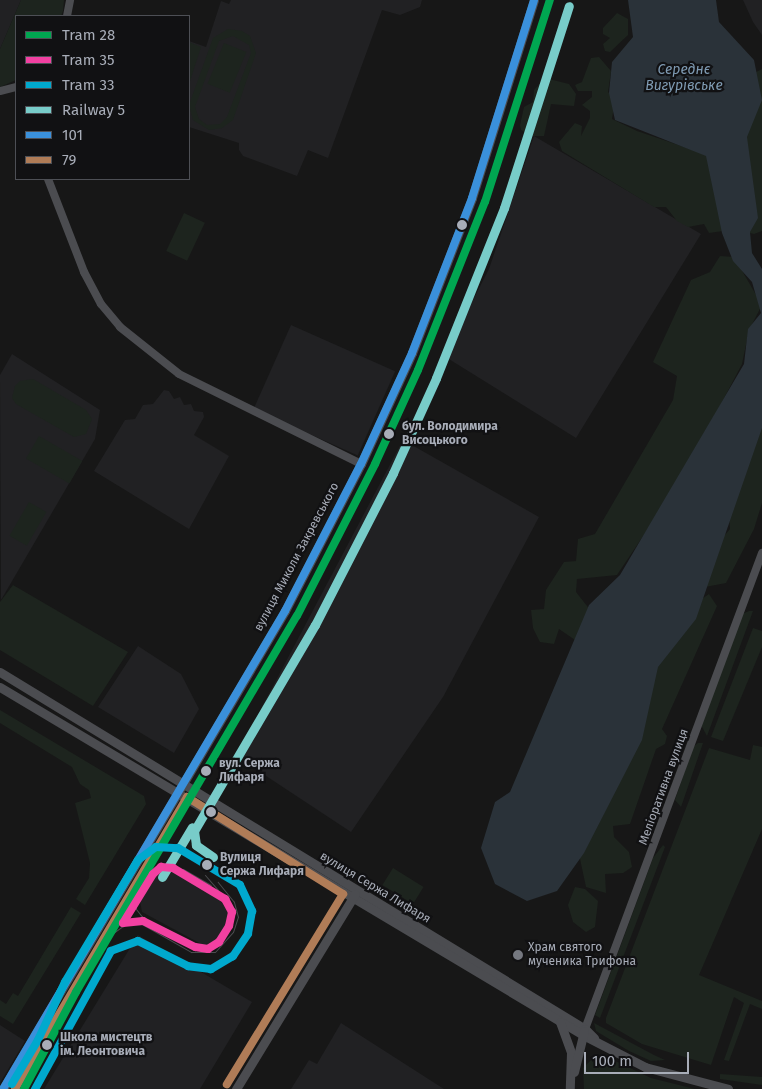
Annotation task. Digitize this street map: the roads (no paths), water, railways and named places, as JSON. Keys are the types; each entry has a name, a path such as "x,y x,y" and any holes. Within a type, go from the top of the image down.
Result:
{"street":[{"path":"67,15 70,0"},
{"name":"вулиця Миколи Закревського","path":"3,1089 285,611 360,464 412,353 469,206 496,127 534,0"},
{"path":"0,91 15,89"},
{"path":"48,180 84,272 101,304 120,327 179,374 360,464"},
{"name":"Меліоративна вулиця","path":"584,1032 762,553"},
{"name":"вулиця Сержа Лифаря","path":"0,672 184,784 560,1022 584,1032"},
{"name":"вулиця Сержа Лифаря","path":"0,687 177,794 355,894 584,1032"},
{"path":"236,1089 355,894"},
{"path":"560,1022 571,1053 570,1089"},
{"path":"570,1089 584,1032 598,1042 645,1067 728,1089"}],"water":[{"name":"Середнє Вигурівське","path":"628,0 716,0 719,22 754,60 762,100 747,137 758,218 750,232 752,253 762,269 762,428 696,619 658,667 642,740 584,853 557,891 527,901 495,884 481,848 495,802 510,792 589,605 620,575 744,364 748,329 761,313 752,282 733,261 722,233 706,156 615,120 609,93 612,62 633,37"}],"tram line":[{"name":"28","path":"24,1089 76,992 297,616 375,464 418,370 485,202 550,0"},
{"name":"33","path":"12,1084 38,1040 65,982 138,860 156,847 178,848 240,885 252,911 248,934 233,956 211,969 188,966 138,941 111,951 35,1089"},
{"name":"35","path":"161,867 173,868 225,899 232,912 229,926 219,942 208,949 195,947 143,921 123,923 153,874 161,867"},
{"path":"183,869 211,885"},
{"path":"205,875 219,891"},
{"path":"109,936 124,925 140,923 191,952 215,952 233,932 238,917 234,902 218,882"},
{"path":"134,886 136,909 143,918 152,924"}],"rail line":[{"name":"5","path":"213,857 196,845 194,831 315,625 393,473 436,378 504,208 569,6"},
{"name":"5","path":"162,877 192,827"}],"place":[{"name":"бул. Володимира Висоцького","path":"389,434"},
{"name":"вул. Сержа Лифаря","path":"206,771"},
{"name":"Вулиця Сержа Лифаря","path":"207,865"},
{"name":"Храм святого мученика Трифона","path":"518,955"},
{"name":"Школа мистецтв ім. Леонтовича","path":"47,1045"}]}
